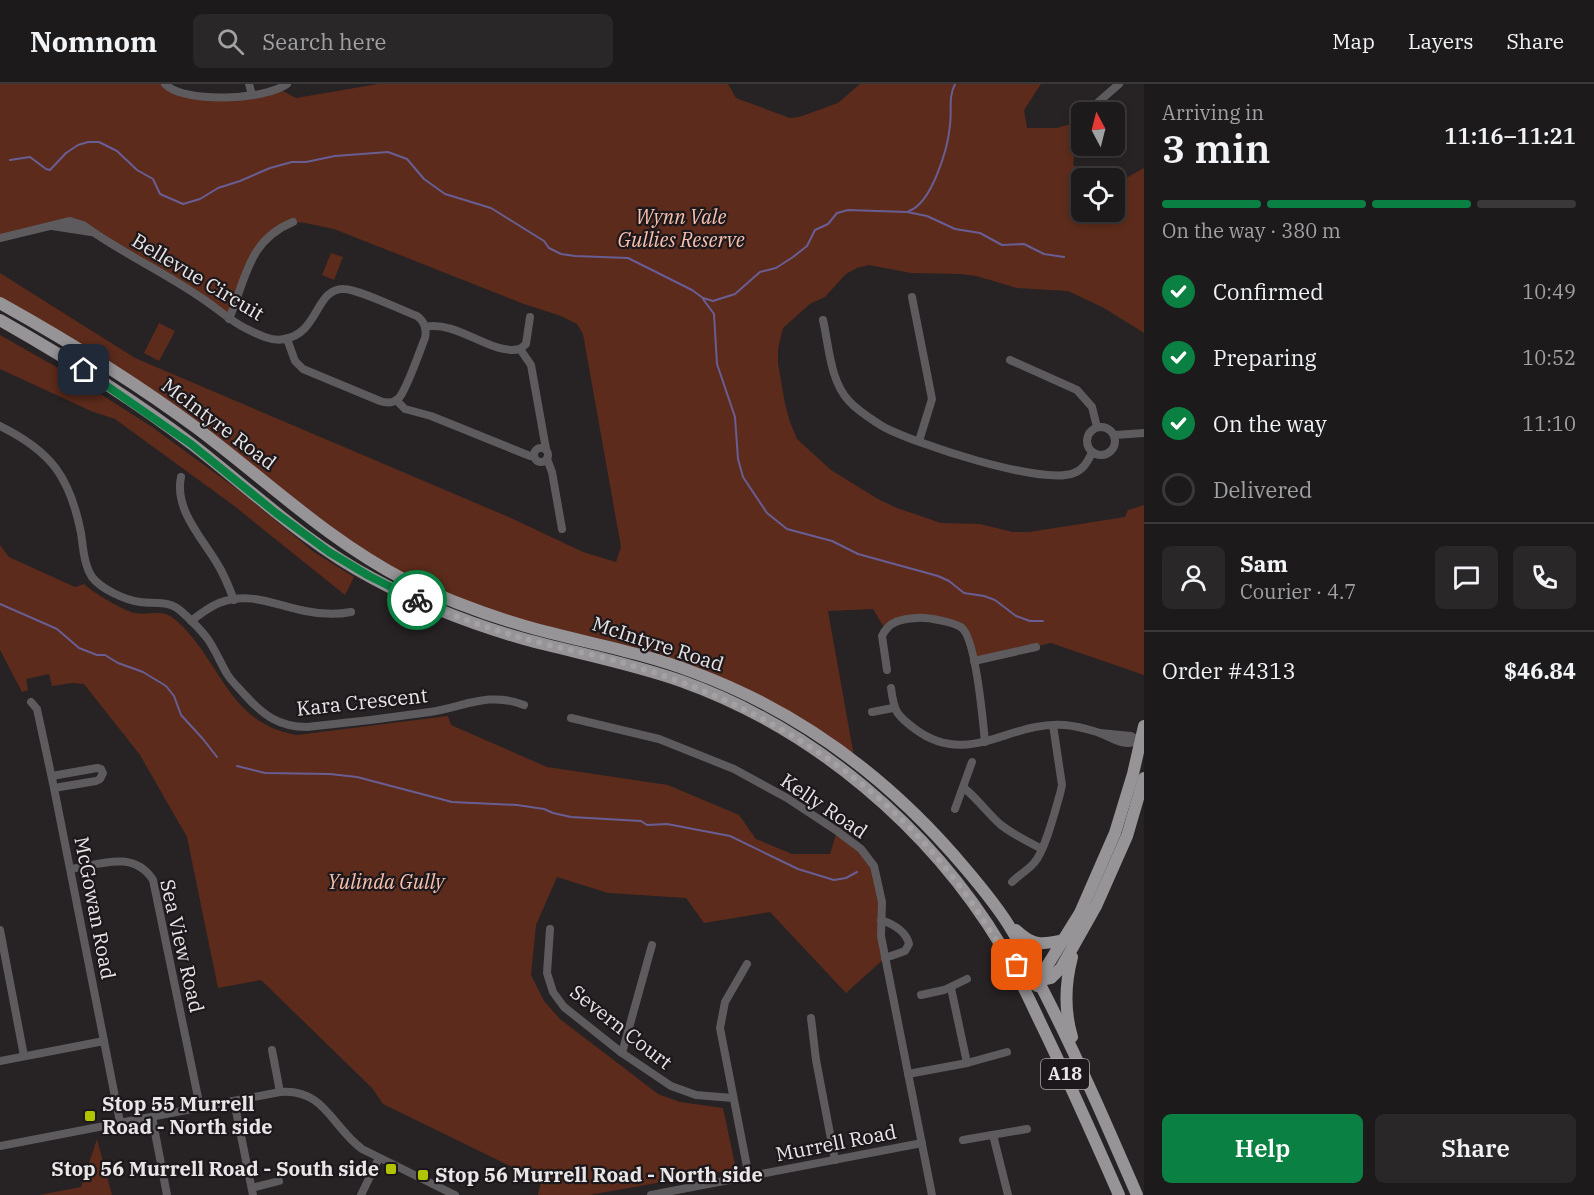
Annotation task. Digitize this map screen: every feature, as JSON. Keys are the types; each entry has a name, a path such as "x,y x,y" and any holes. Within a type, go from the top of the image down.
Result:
{"main road":[{"name":"McIntyre Road","path":"0,303 83,352 171,410 319,526 350,548 405,579 475,610 527,626 632,652 693,672 758,701 814,733 867,771 914,812 947,847 1009,924 1080,1063 1137,1195"},
{"name":"McIntyre Road","path":"0,320 70,361 129,400 191,444 309,538 369,576 429,606 476,624 524,639 631,665 685,682 715,695 814,749 878,798 922,841 960,886 1006,955 1067,1078 1119,1195"},
{"path":"1067,1078 1062,1053 1037,998 1038,981 1088,896 1114,833 1143,743 1144,726"},
{"path":"1006,955 1028,976 1038,981 1045,981 1056,974 1074,950 1113,869 1127,836 1144,778"},
{"path":"1009,924 1024,938 1035,943 1064,940"},
{"path":"1074,950 1066,984 1066,1012 1080,1063"}],"street":[{"path":"165,84 174,91 235,98 279,89 287,84"},
{"path":"249,84 252,95"},
{"path":"1099,102 1119,84"},
{"name":"Bellevue Circuit","path":"0,238 70,221 83,225 201,297 229,319 273,340 286,339"},
{"path":"229,319 247,266 256,251 278,229 293,222"},
{"path":"340,289 352,291 417,316 423,321 425,327 425,338 403,391 396,400 384,402 303,369 295,361 286,339 303,332 328,293 340,289"},
{"path":"912,297 932,399 919,441"},
{"path":"425,327 442,326 508,350 520,349 526,344 530,317"},
{"path":"823,320 836,381 842,393 858,410 883,426 919,441 1003,468 1052,476 1073,474 1084,467 1092,453"},
{"path":"520,349 531,364 549,455 547,459 552,472 562,529"},
{"path":"1010,360 1077,390 1092,407 1097,427"},
{"path":"396,400 405,409 431,416 534,456 542,462 547,459"},
{"name":"Kara Crescent","path":"0,426 32,443 45,455 62,478 75,507 87,566 94,579 130,600 170,604 178,608 209,640 229,676 253,705 267,717 286,725 307,727 431,712 467,702 489,699 510,700 524,705"},
{"path":"1097,427 1110,429 1116,439 1113,450 1103,456 1092,453 1086,443 1089,432 1097,427"},
{"path":"1115,435 1144,433"},
{"path":"534,456 538,448 546,449"},
{"path":"181,477 180,495 186,512 202,543 218,565 234,600"},
{"path":"191,621 213,606 234,600 258,598 307,612 328,614 351,612"},
{"path":"887,670 882,636 891,623 922,618 963,628 970,642 974,661 985,742"},
{"path":"974,661 1035,647"},
{"path":"891,688 893,708 906,722 929,739 952,745 970,745 1040,726 1053,725 1066,725 1098,733 1129,735 1143,743"},
{"name":"McGowan Road","path":"31,702 37,709 52,776 120,1122"},
{"path":"872,712 893,708"},
{"name":"Kelly Road","path":"571,718 659,739 734,769 803,808 857,846 869,859 876,872 882,902 880,930 932,1195"},
{"path":"1012,882 1035,862 1042,849 1062,785 1053,725"},
{"path":"955,809 972,762"},
{"path":"52,776 94,768 102,771 102,777 96,781 54,788"},
{"path":"964,788 1000,824 1020,838 1042,849"},
{"name":"Sea View Road","path":"70,869 126,861 143,869 153,880 200,1107"},
{"path":"881,920 891,923 904,934 909,944 905,951 885,958"},
{"name":"Severn Court","path":"550,929 547,973 549,984 555,996 568,1011 654,1076 681,1090 704,1096 733,1098"},
{"path":"0,930 24,1056"},
{"path":"622,1053 652,945"},
{"path":"747,964 725,1002 720,1025 721,1040 749,1177"},
{"path":"0,978 9,976"},
{"path":"921,995 951,988 967,979"},
{"path":"951,988 967,1064"},
{"path":"812,1018 817,1068 835,1160"},
{"path":"0,1060 104,1041"},
{"path":"272,1050 279,1092"},
{"path":"908,1074 967,1064 1007,1052"},
{"path":"0,1146 279,1092 294,1092 315,1100 349,1139 362,1149 454,1195"},
{"path":"234,1101 252,1191 279,1181"},
{"path":"152,1117 167,1195"},
{"path":"963,1140 1027,1129"},
{"path":"993,1135 1008,1195"},
{"name":"Murrell Road","path":"651,1195 922,1143"},
{"path":"361,1195 380,1158"}],"green space":[{"name":"Wynn Vale Gullies Reserve","path":"0,84 165,84 213,97 279,89 296,98 378,84 728,84 736,98 790,118 838,103 860,84 1041,84 1024,110 1027,128 1057,128 1071,124 1071,156 1074,156 1073,165 1078,168 1071,168 1071,222 1125,222 1125,179 1144,168 1144,333 1104,308 1068,291 1017,288 976,276 911,273 869,265 846,274 825,297 810,304 783,328 778,349 778,363 785,404 797,439 831,470 878,499 941,523 980,524 1013,532 1029,532 1125,517 1128,510 1144,505 1144,675 1051,643 974,661 970,642 956,625 905,619 885,629 873,609 828,611 855,762 722,684 527,626 382,567 201,432 0,303 0,273 135,358 511,518 583,552 616,562 621,547 583,334 577,324 334,229 305,223 293,222 256,251 229,319 94,233 51,226 0,238"},
{"path":"331,253 343,257 334,280 322,275"},
{"path":"159,323 175,331 159,361 144,353"},
{"path":"0,335 74,377 152,427 237,489 314,552 354,577 345,595 233,505 115,419 91,411 0,369"},
{"name":"Yulinda Gully","path":"0,545 9,557 75,587 84,584 108,601 130,612 162,613 172,617 193,638 228,690 241,705 256,719 274,729 297,735 448,716 451,725 547,767 668,785 739,815 756,839 792,854 830,854 837,831 861,849 876,872 885,958 846,993 770,912 704,923 686,898 608,893 557,877 536,925 531,975 544,1001 560,1019 658,1094 680,1102 723,1108 736,1169 589,1195 538,1195 543,1172 518,1170 383,1104 372,1088 261,980 218,988 187,837 140,755 84,684 52,686 49,674 26,679 28,690 22,692 0,650"},
{"path":"97,1139 112,1195 39,1195 81,1187"}],"waterway":[{"path":"909,211 925,197 937,174 949,135 951,99 955,84"},
{"path":"10,160 30,157 50,170 66,153 78,145 99,142 117,151 137,170 153,179 160,194 183,204 200,199 218,188 292,162 388,152 407,159 424,179 445,194 491,208 561,254 628,258 692,290 703,298 713,301 735,294 760,272 776,268 793,257 807,246 815,230 828,224 837,213 848,210 907,212 927,216 955,229 980,233 1002,245 1024,244 1044,254 1064,257"},
{"path":"703,299 714,314 717,364 735,417 738,459 743,477 767,513 787,529 832,541 858,554 938,576 949,581 964,593 995,600 1016,616 1030,621 1043,621"},
{"path":"0,604 57,629 79,648 97,655 105,655 118,663 143,672 166,686 174,696 181,715 217,757"},
{"path":"237,766 265,773 330,774 357,777 452,802 517,805 544,809 571,817 641,821 647,825 667,824 730,836 798,869 834,880 846,878 857,872"}],"way so far":[{"path":"417,600 450,615 500,632 631,665 685,682 787,732 858,781 922,841 960,886 993,932 1006,955 1017,965"}],"place":[{"name":"Stop 55 Murrell Road - North side","path":"90,1116"},
{"name":"Stop 56 Murrell Road - South side","path":"391,1169"},
{"name":"Stop 56 Murrell Road - North side","path":"423,1175"}],"route":[{"path":"84,370 191,444 276,513 329,552 387,586 417,600"}]}
